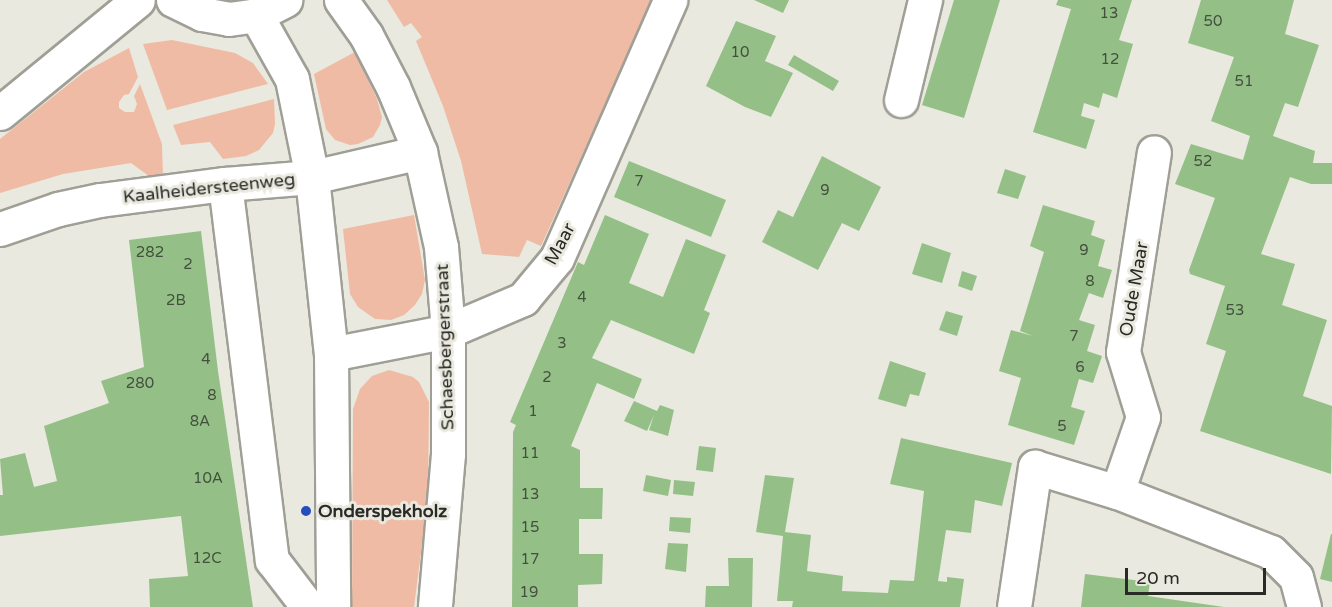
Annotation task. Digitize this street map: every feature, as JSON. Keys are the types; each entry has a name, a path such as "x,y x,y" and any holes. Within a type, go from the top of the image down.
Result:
{"street":[{"path":"0,112 138,0"},
{"path":"173,0 202,14 229,19 256,15 285,0"},
{"name":"Schaesbergerstraat","path":"341,0 366,35 420,152 441,247 448,331 448,454 435,607"},
{"name":"Maar","path":"331,354 448,331 495,313 523,299 557,258 670,0"},
{"path":"901,100 925,0"},
{"path":"256,15 292,79 312,177 331,354 333,607"},
{"name":"Kaalheidersteenweg","path":"0,229 49,211 90,202 225,184 312,177 420,152"},
{"name":"Oude Maar","path":"1117,492 1143,417 1124,352 1154,152"},
{"path":"225,184 272,560 309,607"},
{"path":"1014,607 1035,467 1117,492 1271,552 1296,578 1304,607"}],"shaded area":[{"path":"387,0 652,0 541,246 527,240 519,257 482,254 461,161 443,106 416,41 422,37 411,23 404,27"},
{"path":"172,40 235,53 253,63 268,84 167,110 143,44"},
{"path":"129,48 138,77 129,94 124,95 119,102 119,108 125,112 134,112 137,104 134,96 140,84 162,144 163,177 153,179 131,163 63,174 0,193 0,139 84,72"},
{"path":"355,52 377,99 382,117 373,137 350,145 335,140 326,129 314,74"},
{"path":"274,99 273,133 259,150 246,156 223,159 210,142 181,145 173,125"},
{"path":"414,215 425,280 422,294 415,305 404,315 391,320 375,319 358,307 350,294 343,229"},
{"path":"389,370 413,377 419,382 429,402 428,498 414,607 352,607 353,409 360,389 372,376"}],"building":[{"path":"754,0 789,0 783,13"},
{"path":"954,0 1000,0 964,118 922,105"},
{"path":"1058,0 1132,0 1119,40 1133,44 1117,98 1103,93 1099,108 1084,103 1081,116 1095,120 1086,149 1033,132 1071,9 1056,5"},
{"path":"1201,0 1294,0 1285,34 1319,45 1298,107 1285,103 1273,136 1315,151 1313,163 1332,163 1332,184 1311,184 1290,177 1261,254 1295,264 1282,305 1327,320 1303,396 1332,406 1331,474 1200,431 1226,351 1206,344 1225,286 1190,274 1189,270 1215,198 1175,184 1191,144 1243,160 1250,136 1211,121 1234,57 1188,43"},
{"path":"736,21 776,36 765,61 793,73 771,117 745,107 706,86"},
{"path":"794,55 839,81 833,91 788,65"},
{"path":"822,156 881,187 859,231 842,223 818,270 762,242 778,210 793,217"},
{"path":"629,161 726,200 711,237 614,197"},
{"path":"1005,169 1026,176 1018,199 997,193"},
{"path":"1043,205 1095,221 1091,235 1105,240 1098,266 1112,270 1103,298 1089,293 1079,320 1095,325 1087,351 1102,356 1093,383 1079,379 1071,407 1085,411 1074,445 1008,425 1021,378 999,371 1011,330 1033,336 1020,331 1044,252 1030,246"},
{"path":"605,215 649,234 629,283 663,297 686,239 726,255 704,310 710,313 694,354 611,320 592,358 642,379 634,399 597,383 571,446 580,450 580,488 603,488 602,519 579,519 579,554 603,554 602,584 578,585 578,607 512,607 513,432 516,425 510,422 578,262 584,265"},
{"path":"201,231 218,371 253,607 150,607 149,579 188,576 181,516 0,536 0,495 3,495 0,459 25,453 34,487 57,481 44,426 109,403 101,381 144,367 129,240"},
{"path":"922,243 951,253 942,283 912,274"},
{"path":"962,271 977,276 972,291 958,286"},
{"path":"946,311 963,316 957,336 939,330"},
{"path":"890,361 926,373 919,396 910,394 906,407 878,399"},
{"path":"634,401 657,411 660,405 674,410 668,436 649,430 654,415 647,431 624,421"},
{"path":"901,438 1012,463 1002,506 975,500 971,533 946,530 938,581 947,582 947,577 964,579 960,607 792,607 793,601 777,601 783,536 756,532 765,475 794,478 785,532 811,535 807,571 843,576 842,591 888,593 890,580 914,581 924,491 890,484"},
{"path":"699,446 716,448 713,472 696,470"},
{"path":"646,475 671,480 668,496 643,491"},
{"path":"674,480 695,482 693,496 673,494"},
{"path":"670,517 691,518 690,533 669,531"},
{"path":"1332,534 1332,582 1320,579"},
{"path":"668,543 688,544 686,572 665,569"},
{"path":"728,558 753,558 752,607 705,607 706,586 729,586"},
{"path":"1085,574 1150,582 1148,596 1224,607 1081,607"}],"place":[{"name":"Onderspekholz","path":"306,511"}]}
